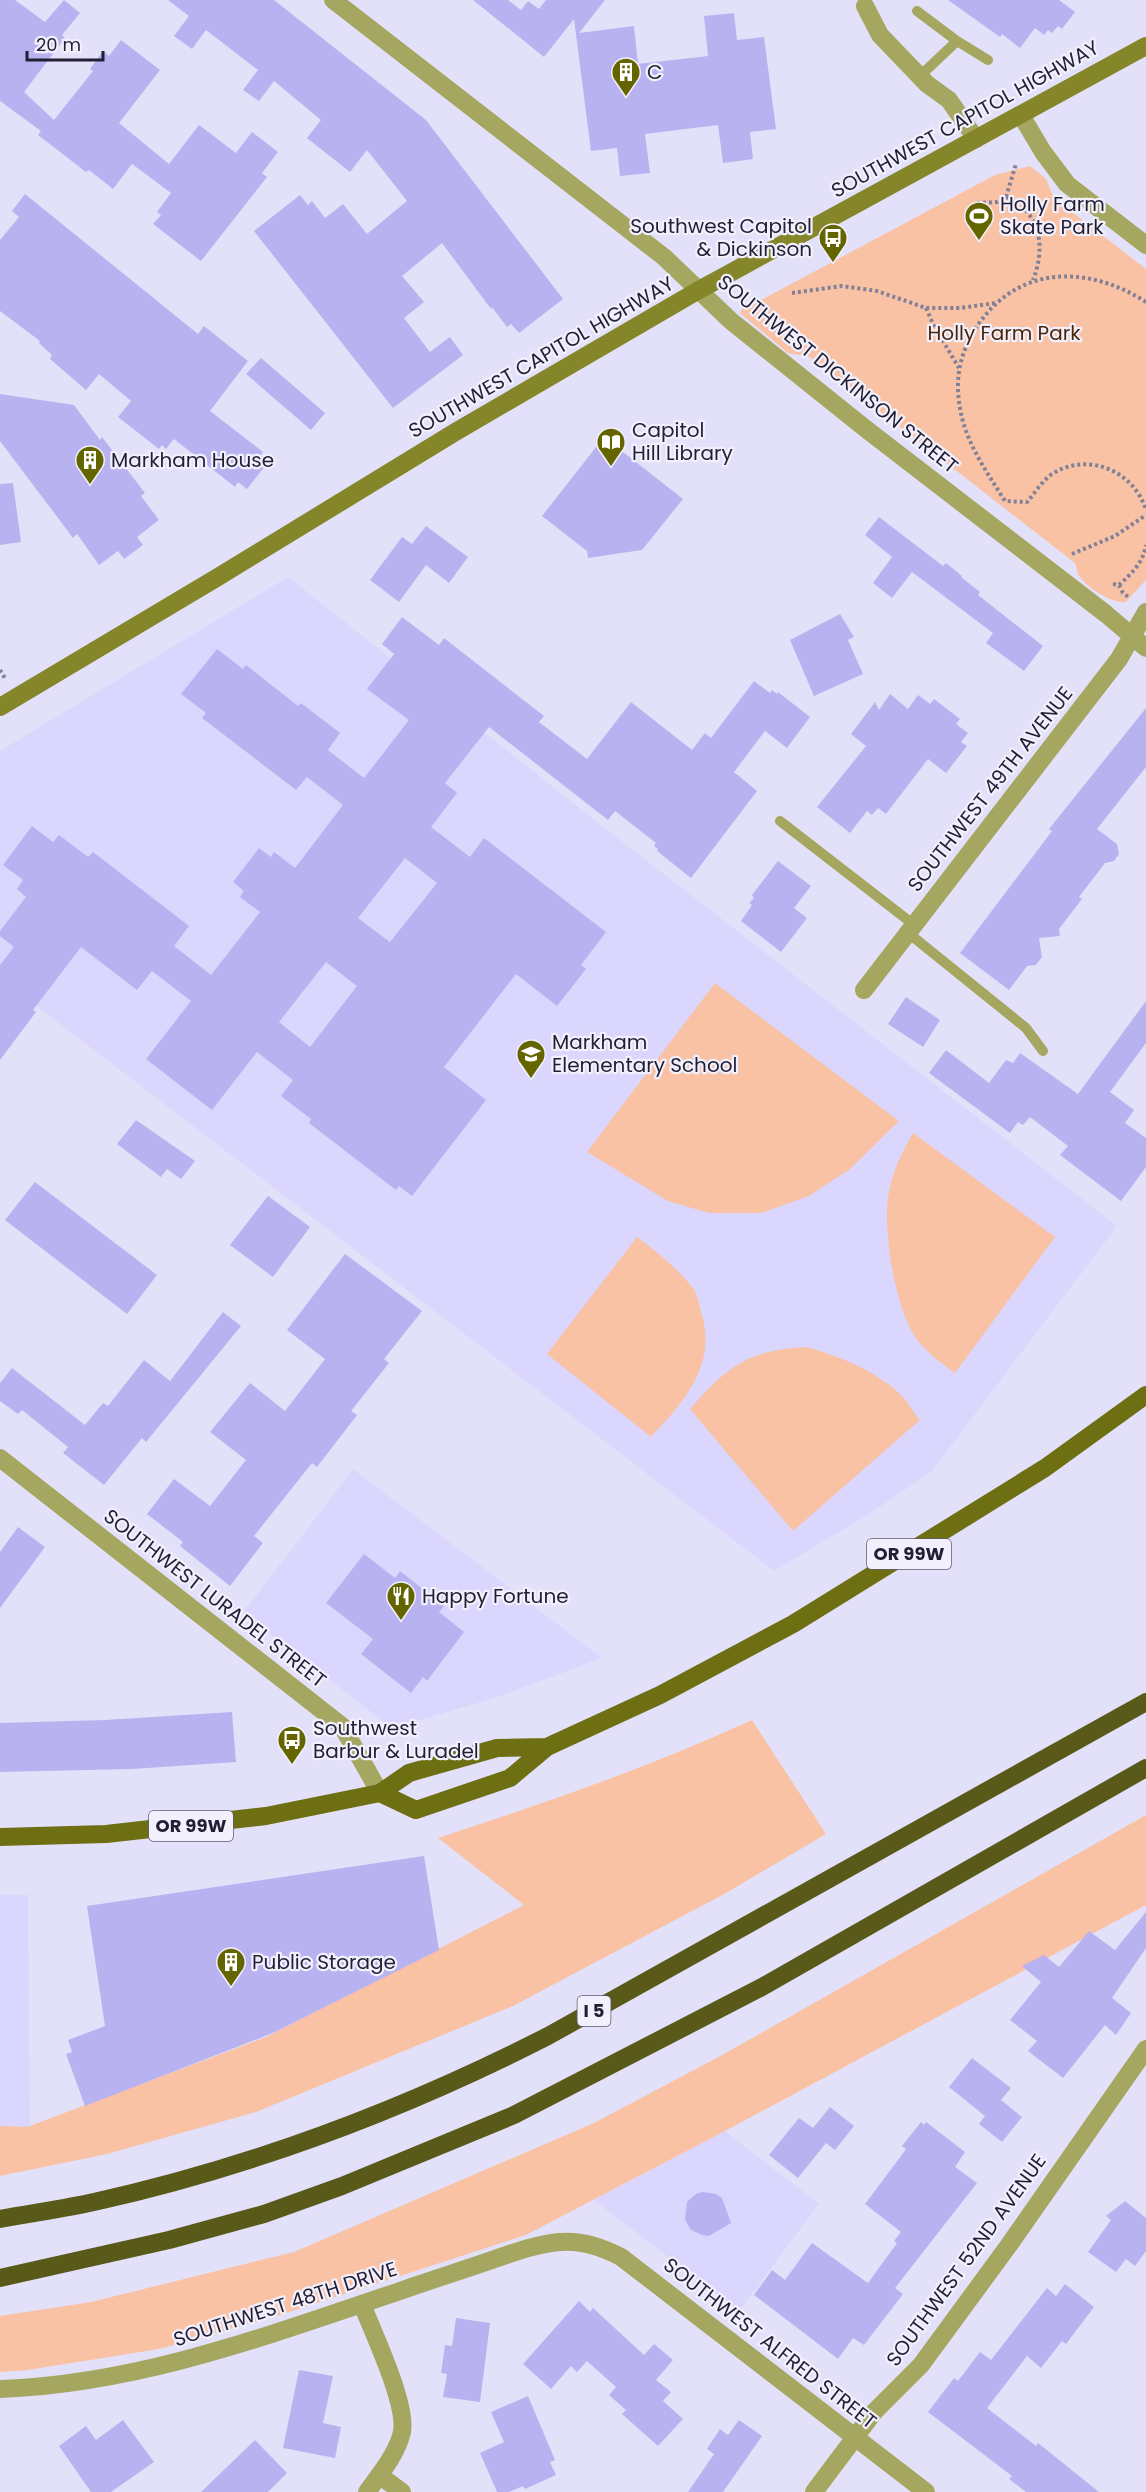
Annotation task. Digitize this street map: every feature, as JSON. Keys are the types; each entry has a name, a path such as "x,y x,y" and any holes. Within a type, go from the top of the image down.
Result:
{"highway":[{"name":"I 5","path":"0,2219 94,2202 246,2161 363,2119 483,2069 610,2002 1146,1702"},
{"path":"0,2278 169,2240 264,2214 342,2187 514,2115 762,1987 1146,1768"}],"main road":[{"name":"SOUTHWEST CAPITOL HIGHWAY","path":"0,707 218,577 457,430 699,290 1146,46"},
{"name":"OR 99W","path":"380,1792 416,1810 510,1778 547,1747 660,1695 793,1624 1045,1468 1146,1395"},
{"name":"OR 99W","path":"0,1838 105,1834 198,1825 310,1808 380,1792 409,1773 497,1748 547,1747"}],"street":[{"name":"SOUTHWEST DICKINSON STREET","path":"333,0 664,257 723,315 1139,642"},
{"path":"863,3 880,35 920,76 949,100 976,139"},
{"path":"1021,115 1043,152 1067,184 1146,245"},
{"name":"SOUTHWEST 49TH AVENUE","path":"864,990 1119,659 1139,642 1146,612"},
{"name":"SOUTHWEST LURADEL STREET","path":"2,1464 342,1726 380,1792"},
{"name":"SOUTHWEST 52ND AVENUE","path":"814,2492 882,2403 921,2365 1009,2246 1146,2049"},
{"name":"SOUTHWEST ALFRED STREET","path":"580,2242 605,2249 621,2257 926,2492"},
{"name":"SOUTHWEST 48TH DRIVE","path":"0,2389 86,2382 148,2370 362,2304 540,2245 580,2242"},
{"path":"362,2304 401,2408 402,2431 394,2452 367,2492"},
{"path":"379,2475 402,2492"}],"lane":[{"path":"916,11 988,60"},
{"path":"920,76 957,41"},
{"path":"780,821 910,928 1026,1028 1042,1050"}],"path":[{"path":"977,203 997,202 1006,197 1016,164"},
{"path":"1006,197 1014,200 1035,220 1040,248 1038,267 1033,280"},
{"path":"1146,301 1123,288 1100,280 1077,276 1033,280 996,303 984,317 968,341 960,368 958,385 964,431 976,456 1005,501 1027,502 1049,476 1065,468 1084,464 1098,465 1122,475 1142,498 1146,510"},
{"path":"792,293 820,287 859,287 926,308 968,308 996,303"},
{"path":"926,308 934,326 960,368"},
{"path":"1072,554 1115,536 1146,515"},
{"path":"1113,584 1119,585 1136,569 1144,555 1146,545"}],"shaded area":[{"name":"Markham Elementary School","path":"288,577 620,840 1117,1226 932,1471 869,1514 774,1571 0,978 0,751"},
{"path":"353,1469 602,1658 498,1697 392,1728 243,1613"},
{"path":"0,1895 28,1895 30,2139 0,2137"},
{"path":"725,2131 819,2204 739,2311 594,2200"}],"green space":[{"name":"Holly Farm Park","path":"1030,166 1046,179 1054,198 1146,269 1146,580 1126,602 1107,598 1094,590 1079,576 1075,563 810,357 788,353 740,313 743,307 763,299 995,175"},
{"path":"715,983 899,1121 850,1169 809,1196 761,1213 709,1213 668,1201 587,1152"},
{"path":"913,1133 1055,1237 955,1373 930,1353 914,1335 904,1314 894,1280 888,1242 887,1207 898,1161"},
{"path":"637,1237 666,1260 692,1287 698,1299 705,1331 705,1349 695,1381 675,1410 651,1437 547,1354"},
{"path":"807,1347 845,1360 870,1372 903,1397 920,1420 793,1531 690,1409 728,1371 741,1363 769,1352"},
{"path":"752,1720 826,1834 726,1893 513,2006 256,2112 107,2154 0,2176 0,2126 27,2127 266,2037 524,1905 438,1838 597,1783"},
{"path":"1146,1815 1146,1905 526,2235 280,2315 159,2349 28,2370 0,2372 0,2316 91,2302 294,2252 594,2123 724,2054"}],"building":[{"path":"0,0 15,0 45,22 64,0 80,13 62,35 65,38 24,92 54,120 93,71 90,69 103,51 109,56 121,40 160,70 119,123 169,164 199,125 236,153 252,132 278,152 262,173 267,177 201,261 153,224 161,215 157,212 171,193 132,164 113,189 89,170 86,172 38,135 41,131 0,101"},
{"path":"168,0 274,0 426,120 563,299 519,333 511,324 507,327 492,307 491,309 442,243 402,276 424,302 404,318 430,352 450,337 463,355 393,408 254,231 300,195 308,205 312,201 325,218 343,204 367,234 407,201 367,150 350,172 307,138 321,120 274,81 259,101 243,90 258,70 206,30 192,49 174,36 189,16"},
{"path":"473,0 508,0 521,10 528,1 539,9 546,0 605,0 579,33 634,26 638,64 708,56 704,16 734,13 737,40 764,37 776,129 750,132 753,159 723,163 718,125 645,134 650,173 620,176 617,148 591,151 574,19 544,57"},
{"path":"948,0 1059,0 1075,12 1062,29 1058,26 1052,33 1048,30 1044,35 1035,28 1020,48 1002,34 1000,37"},
{"path":"25,194 198,334 204,326 248,361 210,411 263,452 260,456 268,462 247,489 238,482 235,487 174,439 166,449 162,445 159,449 118,417 131,401 99,374 86,390 50,359 52,355 39,343 40,341 0,311 0,240 19,217 12,211"},
{"path":"261,358 325,413 311,430 246,374"},
{"name":"Markham House","path":"0,394 74,405 145,493 141,496 159,520 137,537 143,545 124,559 118,551 99,565 77,534 73,538 0,441"},
{"name":"Capitol Hill Library","path":"604,437 683,499 642,550 588,558 587,551 542,516"},
{"path":"13,483 21,542 0,545 0,484"},
{"path":"879,517 943,566 946,563 980,592 978,595 1043,646 1024,671 986,643 993,633 912,572 892,598 873,583 892,557 865,535"},
{"path":"426,526 468,557 449,583 426,565 399,602 370,580 402,537 412,544"},
{"path":"840,614 854,637 848,640 863,674 814,696 790,640"},
{"path":"402,617 439,645 444,638 544,716 539,722 587,759 631,702 692,750 705,733 711,738 754,681 770,693 772,690 777,694 778,692 810,717 787,748 765,731 734,772 757,791 691,878 657,851 658,849 654,846 656,843 615,811 608,820 489,727 445,783 457,793 431,827 470,857 484,838 606,932 581,965 586,969 557,1006 516,974 444,1067 486,1100 412,1196 399,1186 396,1190 309,1123 311,1119 281,1096 293,1080 257,1052 212,1110 146,1059 191,1001 152,971 137,990 81,947 33,1010 36,1012 0,1060 0,965 14,947 0,936 0,931 26,897 17,889 23,880 3,865 32,826 53,842 59,835 88,857 93,852 189,926 174,946 211,975 260,912 240,897 244,891 233,882 259,848 271,857 274,852 295,868 343,805 307,777 296,790 202,718 206,713 181,694 217,649 243,669 246,665 298,706 301,703 340,733 328,750 364,778 409,720 367,689 394,654 382,644","holes":["405,858 437,883 390,942 358,918","326,962 357,986 310,1047 279,1022"]},
{"path":"890,694 908,709 918,695 930,704 934,699 960,719 956,724 968,733 961,742 967,746 946,773 928,759 886,814 878,808 872,815 867,811 850,833 817,807 866,746 851,734 875,702 879,710"},
{"path":"1146,708 1146,767 1097,829 1117,844 1119,854 1114,861 1105,863 1079,897 1082,899 1059,929 1060,936 1039,938 1042,957 1036,965 1027,966 1009,990 960,953 1052,831 1049,829"},
{"path":"778,861 811,886 794,908 807,918 781,952 741,921 752,905 749,903 754,898 752,895"},
{"path":"906,997 940,1020 923,1047 888,1024"},
{"path":"1146,1001 1146,1043 1110,1092 1134,1110 1125,1123 1146,1138 1146,1167 1121,1201 1060,1155 1068,1146 1030,1117 1023,1125 1018,1122 1010,1133 929,1073 946,1050 989,1083 1006,1060 1013,1063 1020,1053 1078,1094"},
{"path":"136,1120 195,1161 181,1179 167,1169 161,1177 117,1144"},
{"path":"35,1182 157,1275 127,1314 5,1220"},
{"path":"268,1196 310,1227 273,1277 230,1245"},
{"path":"345,1254 422,1311 384,1359 389,1363 351,1411 357,1415 317,1467 312,1463 254,1536 263,1543 230,1586 180,1546 183,1542 147,1514 174,1479 210,1506 246,1460 210,1432 250,1383 285,1411 325,1359 287,1330"},
{"path":"223,1312 241,1326 146,1442 142,1438 104,1485 63,1453 68,1447 22,1410 18,1414 0,1401 0,1383 12,1368 85,1425 103,1403 108,1406 144,1360 170,1381"},
{"path":"18,1527 45,1547 0,1608 0,1552"},
{"name":"Happy Fortune","path":"364,1554 395,1578 400,1571 444,1606 439,1612 464,1632 427,1681 423,1677 411,1693 361,1654 373,1639 326,1603"},
{"path":"232,1712 236,1762 132,1769 0,1772 0,1723 105,1720"},
{"name":"Public Storage","path":"424,1856 439,1950 273,2033 85,2106 66,2054 72,2052 68,2040 105,2026 87,1906"},
{"path":"1146,1912 1146,1948 1112,1998 1131,2013 1116,2035 1105,2025 1063,2078 1028,2051 1037,2041 1010,2020 1041,1982 1022,1966 1044,1955 1059,1967 1089,1931 1115,1950"},
{"path":"972,2058 1011,2088 1001,2100 1022,2117 1002,2142 979,2124 985,2116 949,2087"},
{"path":"830,2107 854,2126 835,2150 826,2143 798,2178 769,2155 799,2118 813,2128"},
{"path":"921,2122 924,2125 926,2122 965,2152 955,2167 977,2183 895,2288 903,2294 864,2345 853,2338 838,2359 754,2295 772,2270 785,2280 812,2243 868,2283 897,2243 894,2241 901,2232 865,2204 904,2152 906,2149 902,2146"},
{"path":"702,2192 716,2194 722,2198 731,2223 709,2236 691,2230 685,2220 687,2202"},
{"path":"1125,2201 1146,2218 1146,2251 1135,2266 1126,2259 1116,2272 1088,2252 1111,2220 1106,2216"},
{"path":"1065,2284 1094,2307 1066,2344 1062,2341 1041,2368 1027,2356 987,2408 1036,2446 1038,2443 1099,2492 1026,2492 1009,2479 1012,2476 928,2412 954,2378 958,2381 980,2352 991,2360 1047,2288 1056,2296"},
{"path":"579,2301 590,2312 593,2308 644,2355 654,2344 673,2360 656,2380 671,2392 663,2401 683,2419 658,2446 622,2414 626,2410 609,2395 616,2387 587,2361 577,2372 571,2366 551,2389 523,2364"},
{"path":"456,2318 490,2323 480,2402 443,2397 447,2374 441,2373 445,2345 452,2346"},
{"path":"299,2370 333,2376 323,2423 341,2427 335,2458 283,2448"},
{"path":"528,2396 555,2460 550,2462 556,2475 525,2489 523,2486 509,2492 497,2492 480,2453 504,2442 491,2412"},
{"path":"123,2420 154,2462 111,2492 91,2492 59,2446 86,2426 96,2440"},
{"path":"739,2420 762,2436 723,2492 688,2492 714,2454 707,2449 720,2429 728,2435"},
{"path":"255,2440 287,2473 268,2492 201,2492"}],"place":[{"name":"C","path":"626,98"},
{"name":"Holly Farm Skate Park","path":"979,242"},
{"name":"Southwest Capitol & Dickinson","path":"833,264"},
{"name":"Capitol Hill Library","path":"611,468"},
{"name":"Markham House","path":"90,486"},
{"name":"Markham Elementary School","path":"531,1080"},
{"name":"Happy Fortune","path":"401,1622"},
{"name":"Southwest Barbur & Luradel","path":"292,1766"},
{"name":"Public Storage","path":"231,1988"}]}
